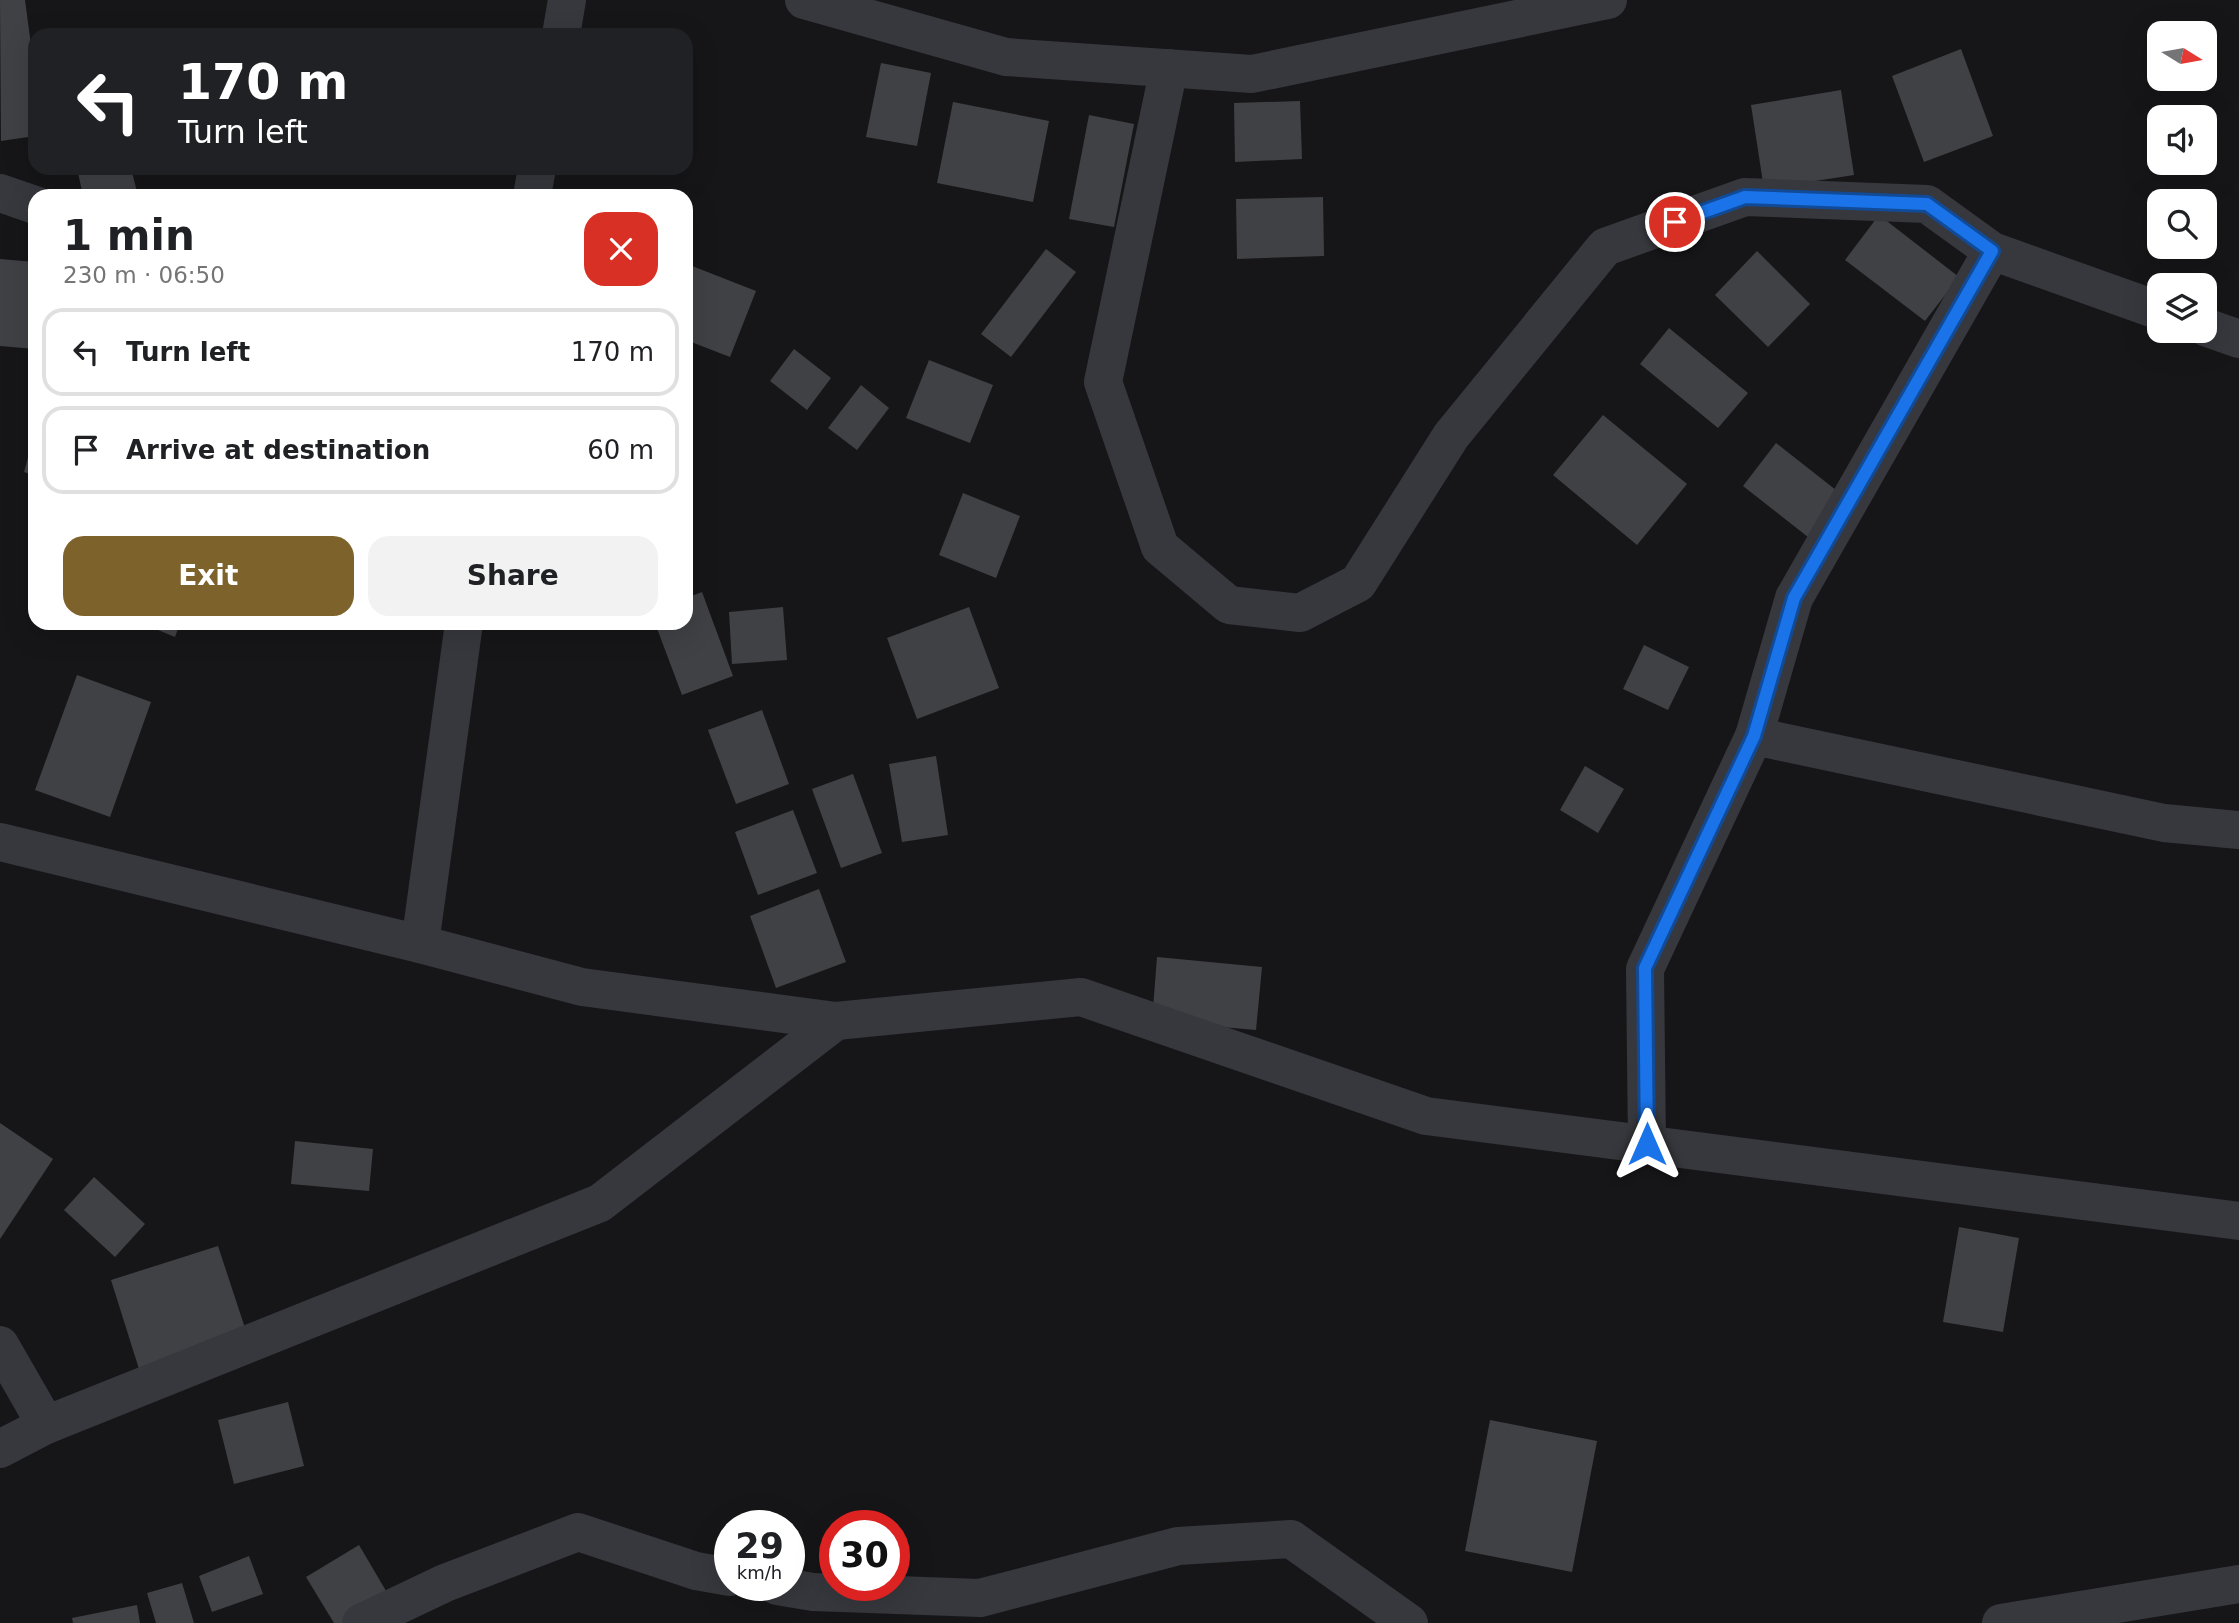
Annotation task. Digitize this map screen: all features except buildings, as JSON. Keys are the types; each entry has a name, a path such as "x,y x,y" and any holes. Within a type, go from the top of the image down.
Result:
{"street":[{"path":"562,28 567,0"},
{"path":"804,0 1006,57 1252,74 1608,0"},
{"path":"1169,68 1103,382 1160,547 1229,605 1300,613 1359,583 1451,436 1605,247 1745,197 1927,204 1992,251 2147,306"},
{"path":"0,193 28,203"},
{"path":"1647,1144 1645,968 1754,736 1794,598 1992,251"},
{"path":"2217,331 2239,339"},
{"path":"420,944 463,630"},
{"path":"1754,736 2164,823 2239,830"},
{"path":"0,842 420,944 582,987 836,1021 1081,997 1426,1116 2239,1221"},
{"path":"0,1449 46,1425 600,1203 836,1021"},
{"path":"0,1345 46,1425"},
{"path":"361,1623 445,1583 578,1532 696,1571 714,1574"},
{"path":"805,1591 980,1598 1178,1546 1291,1539 1409,1623"},
{"path":"2001,1623 2239,1584"}],"route":[{"path":"1647,1144 1645,968 1754,736 1794,598 1992,251 1927,204 1745,197 1675,222"}]}
